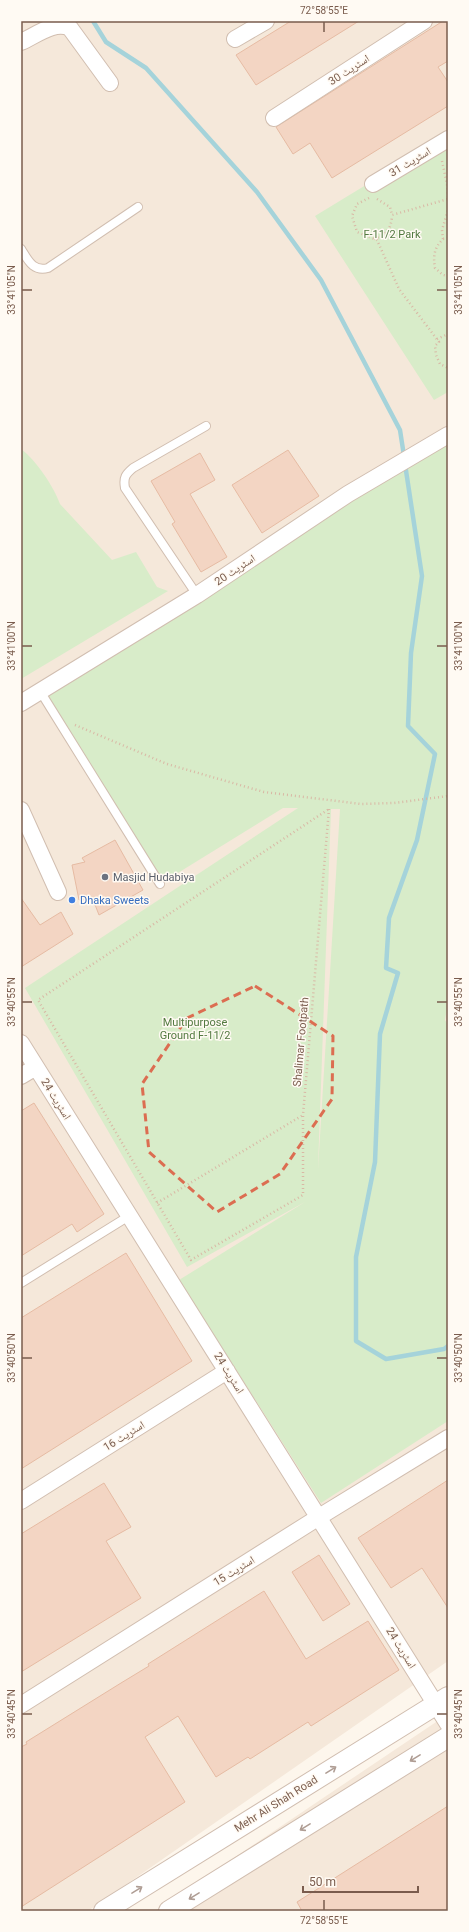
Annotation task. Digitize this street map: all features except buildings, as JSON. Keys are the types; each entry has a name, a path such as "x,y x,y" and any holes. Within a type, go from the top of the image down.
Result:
{"street":[{"path":"235,39 266,21"},
{"name":"اسٹریٹ 30","path":"274,118 424,21"},
{"path":"21,42 57,25 63,25 70,28 110,83"},
{"name":"اسٹریٹ 31","path":"373,184 442,143"},
{"name":"اسٹریٹ 20","path":"21,703 197,595 348,494 448,435"},
{"path":"21,810 58,892"},
{"name":"اسٹریٹ 24","path":"21,1043 319,1517 442,1700 448,1724"},
{"path":"21,1076 36,1067"},
{"name":"اسٹریٹ 16","path":"21,1501 227,1371"},
{"name":"اسٹریٹ 15","path":"21,1706 319,1517 448,1438"},
{"name":"Mehr Ali Shah Road","path":"104,1911 442,1700"},
{"path":"170,1911 448,1738"}],"lane":[{"path":"21,249 32,267 40,270 48,268 138,207"},
{"path":"197,595 125,488 123,480 125,475 133,468 206,426"},
{"path":"40,691 160,884"},
{"path":"21,1283 129,1216"}],"path":[{"path":"392,215 448,198 442,162 442,143"},
{"path":"373,239 385,235 391,226 392,215 390,207 382,201 370,197 357,204 352,216 357,232 373,239 376,240 399,289 439,342 435,346 436,355 440,364 448,368"},
{"path":"443,238 442,230 448,210"},
{"path":"448,238 443,238 437,244 433,256 435,268 443,275 448,276"},
{"path":"437,339 448,334"},
{"path":"70,723 167,764 264,792 361,804 394,803 448,796"},
{"name":"Shalimar Footpath","path":"329,809 303,1116 303,1195 191,1260 157,1203 38,1000 329,809"},
{"path":"157,1203 303,1116"}],"highlighted area":[{"path":"255,986 333,1036 332,1099 280,1174 217,1212 149,1152 142,1084 187,1018"}],"shaded area":[{"path":"21,21 448,21 448,1661 88,1911 21,1911"},
{"path":"448,1714 448,1911 155,1911"}],"green space":[{"name":"F-11/2 Park","path":"448,135 448,392 434,400 315,216"},
{"name":"Multipurpose Ground F-11/2","path":"448,435 448,1003 445,1020 448,1025 448,1421 321,1503 179,1280 305,1202 187,1267 25,988 298,808 283,808 160,884 40,691","holes":["331,809 340,809 318,1169"]},
{"path":"21,449 33,460 44,474 60,504 112,560 136,552 157,587 168,591 21,679"}],"waterway":[{"path":"93,21 106,42 146,68 257,192 321,280 400,430 404,456"},
{"path":"405,464 422,576 411,653 408,726 435,754 417,840 389,918 386,968 398,973 380,1034 375,1162 356,1257 356,1341 386,1359 444,1349 448,1346"}],"place":[{"name":"Masjid Hudabiya","path":"105,877"},
{"name":"Dhaka Sweets","path":"72,900"}]}
